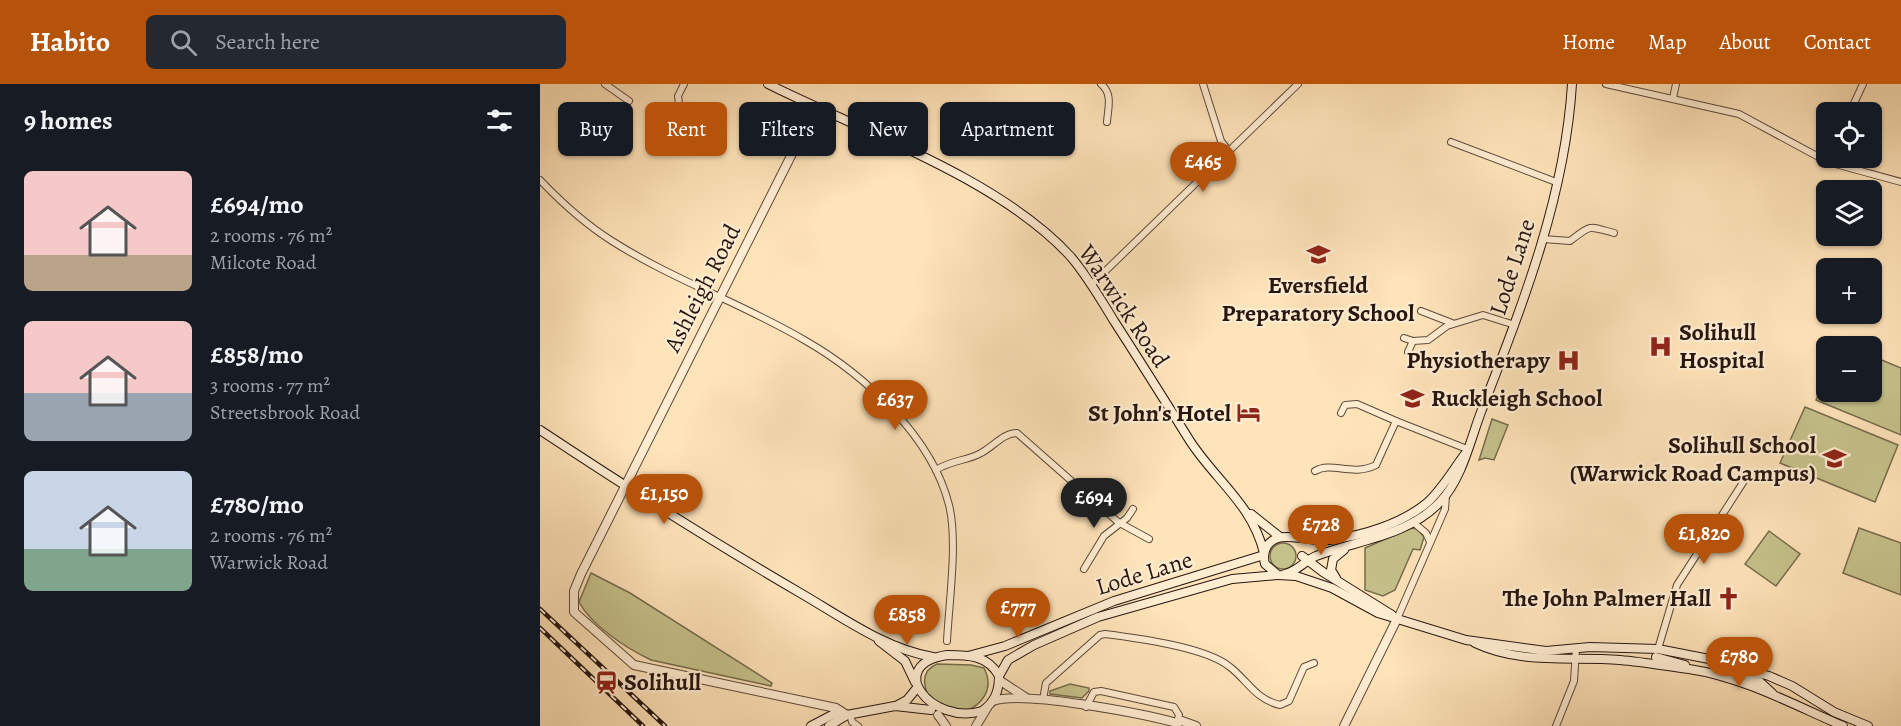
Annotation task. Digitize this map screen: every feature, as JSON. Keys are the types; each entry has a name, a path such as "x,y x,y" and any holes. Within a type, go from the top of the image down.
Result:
{"main road":[{"name":"Warwick Road","path":"768,84 803,102"},
{"name":"Lode Lane","path":"1305,558 1353,545 1414,523 1446,496 1456,478 1515,325 1543,239 1567,135 1572,84"},
{"name":"Warwick Road","path":"836,118 936,165 1005,204 1058,245 1091,285 1201,459 1248,512 1259,531 1264,554"},
{"path":"540,430 624,486 867,632 913,653 933,657 968,656 990,663 999,678 991,704 965,719 955,720 935,713 895,706"},
{"name":"Lode Lane","path":"1284,538 1331,540 1375,529 1407,517 1435,494 1466,452"},
{"name":"Warwick Road","path":"1248,512 1284,538"},
{"path":"1397,619 1305,558 1298,544 1284,538 1268,544 1264,554 1269,569 1280,575 1296,576 1332,588 1378,613 1432,631 1470,640 1546,651 1576,649 1656,657 1709,659 1769,676 1834,712 1868,726"},
{"path":"1337,581 1331,570 1333,559 1353,545"},
{"name":"Lode Lane","path":"968,656 1005,646 1114,601 1264,554"},
{"path":"1280,575 1299,567 1305,558"},
{"name":"Lode Lane","path":"999,678 1002,667 1013,657 1098,617 1232,579 1280,575"},
{"path":"867,632 905,662 916,686 935,713"},
{"path":"1470,640 1487,648 1511,654 1575,660 1656,657 1775,695 1844,726"},
{"path":"811,726 834,714 849,714 895,706 907,700 916,686 919,668 933,657"},
{"path":"1706,672 1709,659"},
{"path":"1719,662 1735,673 1760,682 1775,695"},
{"path":"829,726 849,714"}],"street":[{"path":"605,84 629,101"},
{"path":"679,102 678,96 684,84"},
{"path":"1101,84 1108,91 1110,99 1107,122"},
{"path":"1203,84 1221,141 1228,150"},
{"path":"1091,285 1298,84"},
{"path":"1606,84 1739,114 1816,153"},
{"path":"1673,98 1676,84"},
{"path":"1855,102 1863,84"},
{"path":"1452,142 1556,182"},
{"name":"Ashleigh Road","path":"790,156 624,486 574,591 574,612 634,665 825,706 849,714"},
{"path":"1853,168 1901,182"},
{"path":"540,180 569,210 614,243 718,298 807,341 872,390 910,429 936,470 949,506 951,529 947,641"},
{"path":"1543,239 1570,241 1586,227 1614,233"},
{"path":"1421,311 1453,324"},
{"path":"1404,338 1413,341 1428,340 1453,324 1483,315 1515,325"},
{"path":"1408,352 1413,341"},
{"path":"1341,413 1345,405 1354,403 1466,452"},
{"path":"1315,471 1321,467 1356,472 1376,465 1396,421"},
{"path":"936,470 958,459 979,454 1008,434 1017,433 1118,522 1149,539"},
{"path":"1656,657 1677,585 1744,481"},
{"path":"1344,726 1397,619 1445,509 1446,496"},
{"path":"1084,569 1104,536 1118,522 1127,518 1133,509"},
{"path":"1414,523 1426,533 1430,542"},
{"path":"1042,699 1046,683 1100,635 1105,634 1141,639 1213,658 1230,666 1262,699 1280,705 1289,701 1304,667 1314,663"},
{"path":"1556,726 1574,681 1576,649"},
{"path":"999,678 1026,698"},
{"path":"1086,707 1094,692 1101,691 1174,707 1179,715 1178,725"},
{"path":"976,726 991,704 1002,698 1042,699 1178,725"},
{"path":"935,713 946,726"},
{"path":"849,714 852,722 858,726"},
{"path":"1178,725 1182,721 1196,726"}],"shaded area":[{"path":"1882,360 1901,368 1901,435 1821,402 1882,402"},
{"path":"1805,407 1898,445 1875,502 1780,463"},
{"path":"1492,419 1508,425 1494,460 1485,458 1479,460"},
{"path":"1411,528 1417,529 1424,537 1420,550 1413,549 1395,590 1383,596 1365,590 1365,548"},
{"path":"1859,528 1901,543 1901,595 1843,573"},
{"path":"1769,531 1800,554 1776,586 1745,564"},
{"path":"1283,543 1292,547 1296,556 1292,565 1283,569 1274,565 1270,556 1274,547"},
{"path":"591,573 630,593 772,683 771,686 651,660 610,636 592,620 579,602"},
{"path":"937,664 971,665 984,668 988,684 983,698 972,708 957,714 929,699 925,688 925,678 928,670"},
{"path":"1070,684 1089,688 1089,691 1082,698 1050,694 1050,691"}],"railway":[{"path":"540,609 665,726"},
{"path":"540,628 643,726"}],"place":[{"name":"Eversfield Preparatory School","path":"1318,255"},
{"name":"Solihull Hospital","path":"1661,346"},
{"name":"Physiotherapy","path":"1568,360"},
{"name":"Ruckleigh School","path":"1413,398"},
{"name":"St John's Hotel","path":"1249,413"},
{"name":"Solihull School (Warwick Road Campus)","path":"1834,459"},
{"name":"The John Palmer Hall","path":"1729,598"},
{"name":"Solihull","path":"606,682"}]}
